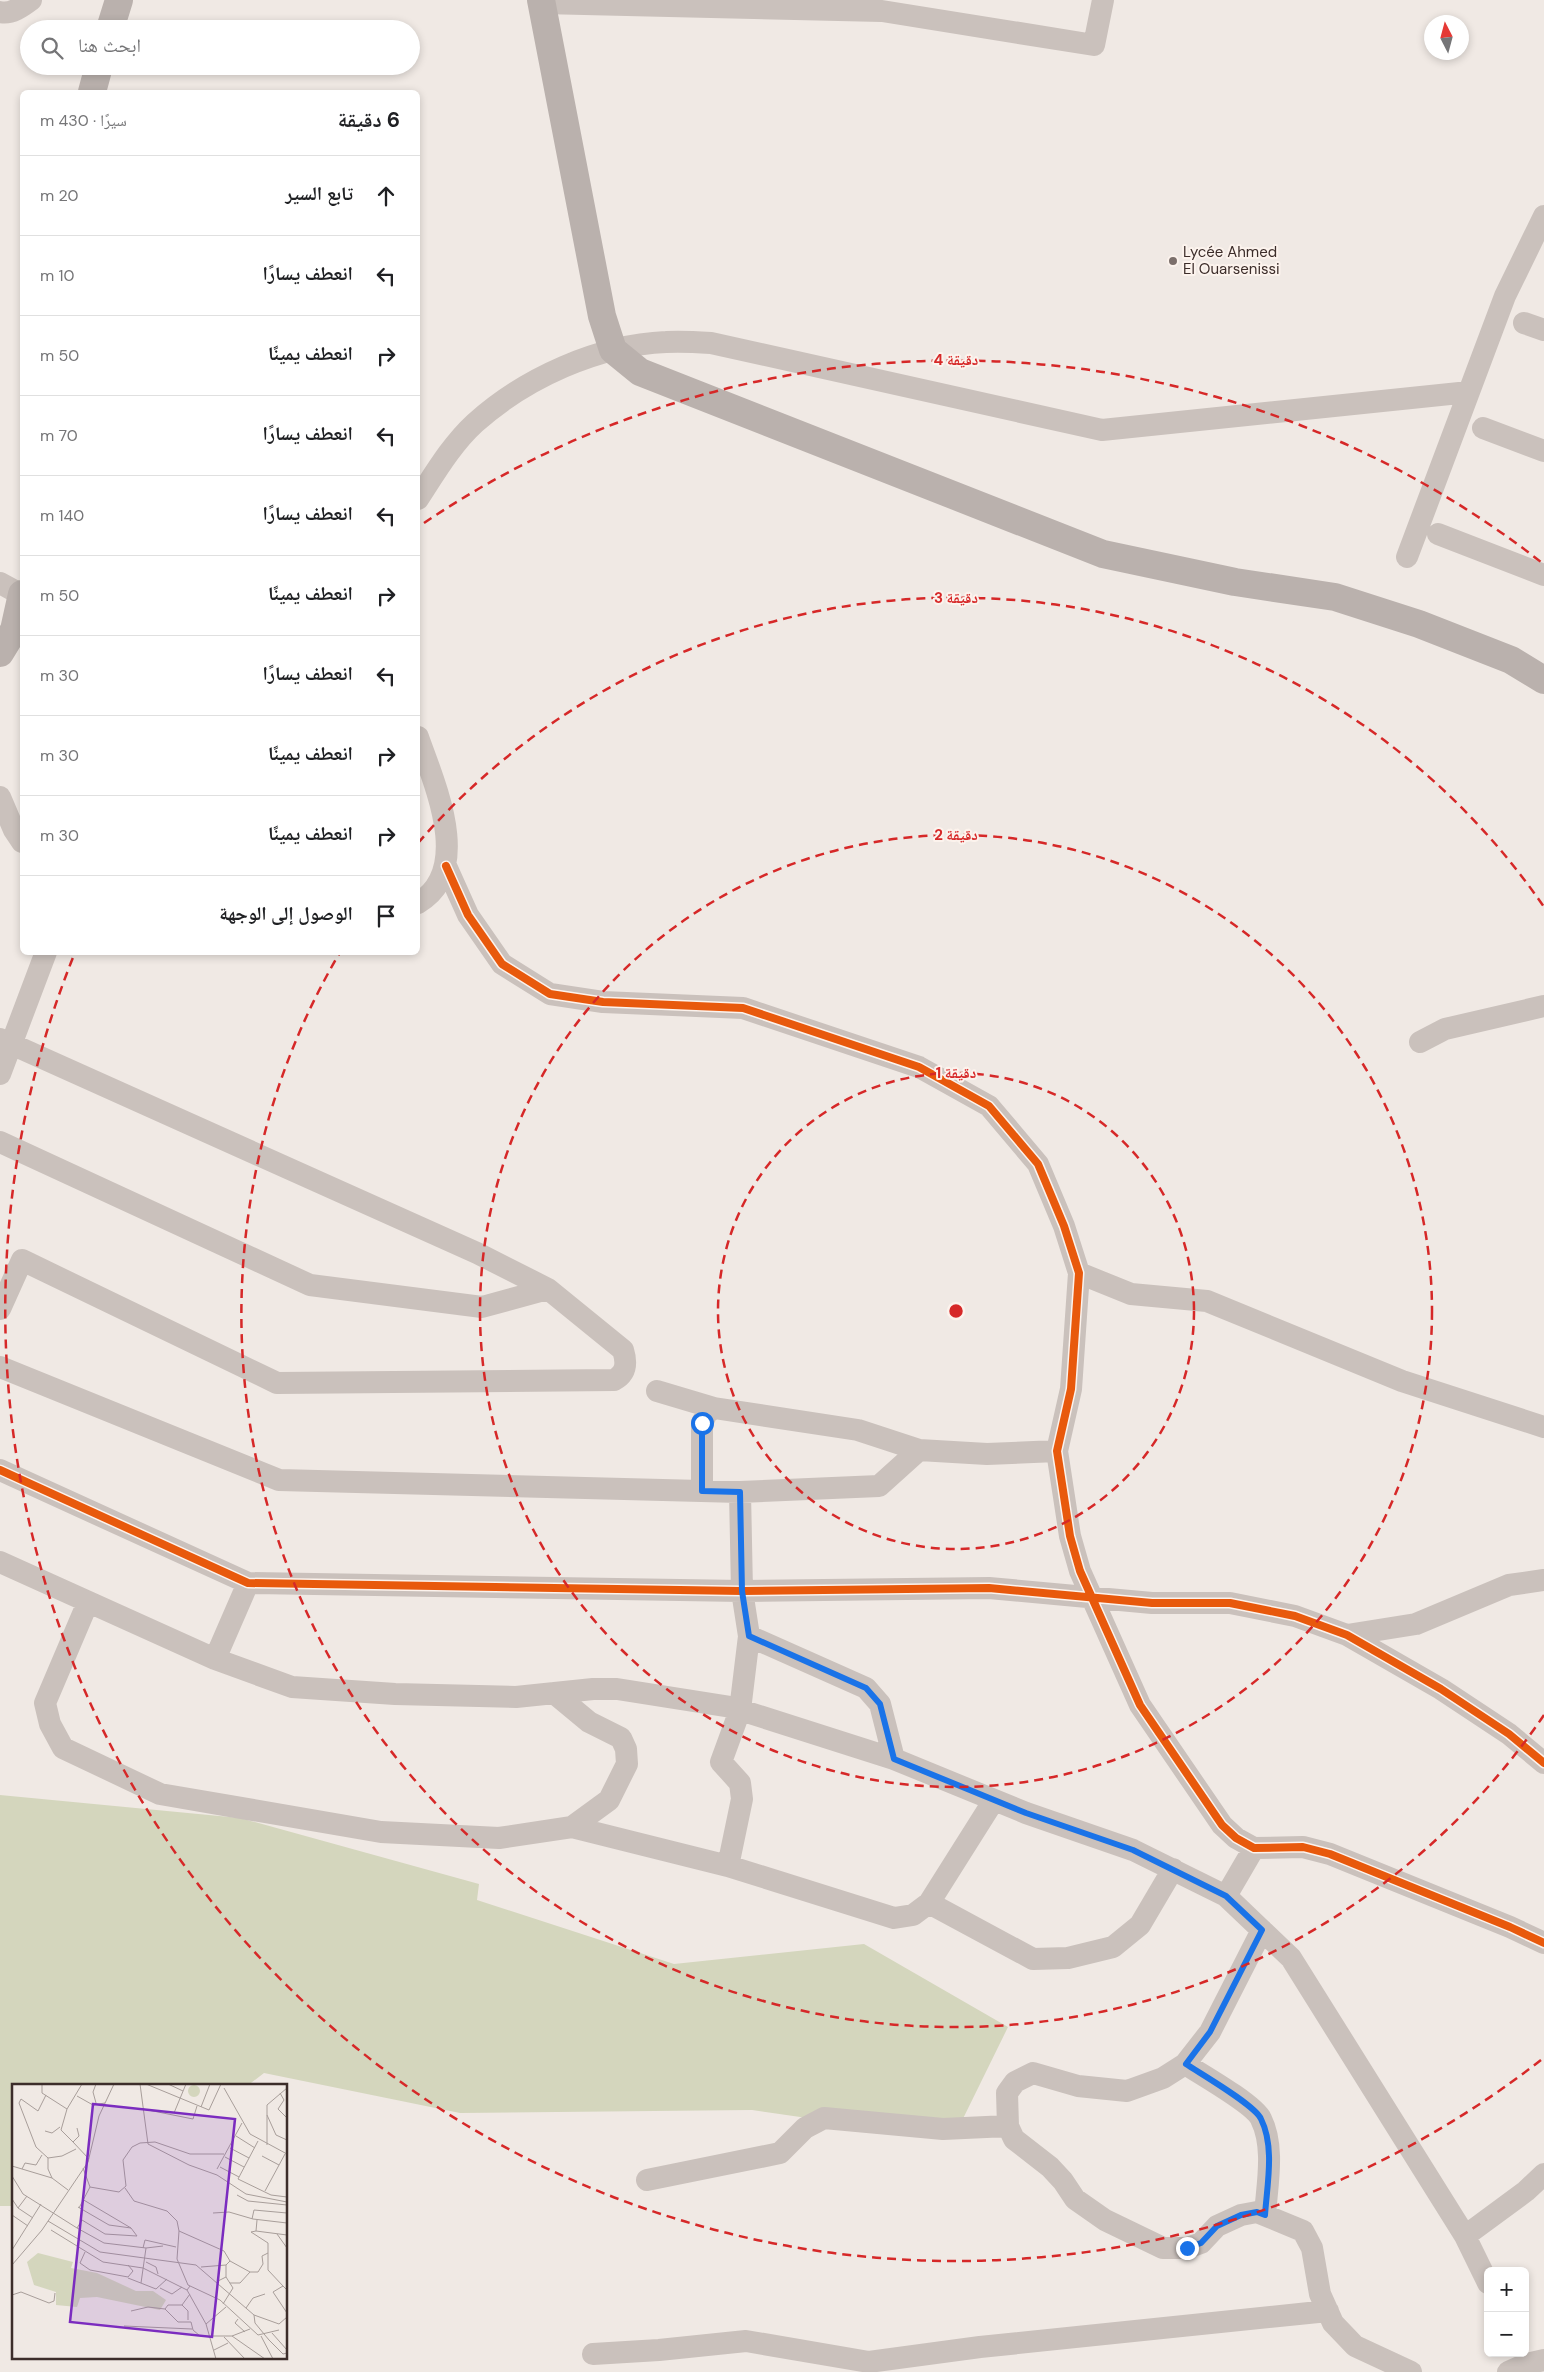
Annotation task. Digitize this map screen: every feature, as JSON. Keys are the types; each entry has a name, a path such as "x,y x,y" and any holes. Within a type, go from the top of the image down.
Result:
{"main road":[{"path":"113,20 119,0"},
{"path":"542,1 602,316 613,350 640,372 1103,554 1235,582 1335,597 1419,624 1511,660 1544,680"},
{"path":"93,90 97,75"},
{"path":"0,653 14,630 20,604"}],"street":[{"path":"0,12 4,13 21,8 31,0"},
{"path":"542,1 884,6 1094,45 1103,0"},
{"path":"1407,557 1505,296 1544,216"},
{"path":"420,496 444,459 474,424 507,397 560,368 613,350 664,342 712,343 1102,430 1469,392"},
{"path":"1484,428 1544,451"},
{"path":"1438,534 1544,575"},
{"path":"0,583 20,594"},
{"path":"420,742 435,785 448,846 446,866 438,886 420,902"},
{"path":"0,797 14,830 20,839"},
{"path":"446,866 468,915 502,964 550,994 603,1002 743,1008 919,1067 989,1106 1038,1164 1064,1226 1078,1273 1071,1389 1056,1451 1070,1536 1080,1571 1140,1705 1222,1825 1236,1838 1254,1848 1303,1847 1330,1854 1510,1927 1544,1943"},
{"path":"0,1074 6,1042 45,955"},
{"path":"1420,1042 1444,1029 1544,1006"},
{"path":"0,1309 22,1260 277,1383 614,1380 621,1376 625,1368 623,1350 548,1289 477,1253 6,1042"},
{"path":"0,1142 310,1285 482,1306 548,1289"},
{"path":"1078,1273 1131,1294 1207,1301 1402,1381 1544,1427"},
{"path":"0,1367 279,1480 740,1492 878,1486 919,1450"},
{"path":"657,1391 714,1408 858,1430 919,1450 987,1454 1056,1451"},
{"path":"702,1491 702,1423 707,1413 714,1408"},
{"path":"0,1470 248,1582 742,1591 989,1588 1152,1603 1230,1603 1295,1616 1347,1636 1441,1689 1509,1734 1544,1763"},
{"path":"728,1866 742,1798 740,1783 721,1762 740,1710 749,1636 742,1591 740,1492"},
{"path":"0,1562 215,1659 292,1687 396,1694 516,1697 593,1689 617,1689 740,1710 894,1759 994,1800 1133,1850 1173,1869 1226,1896 1291,1958 1466,2236 1484,2274"},
{"path":"1347,1636 1416,1624 1509,1585 1544,1580"},
{"path":"215,1659 248,1582"},
{"path":"88,1602 45,1703 50,1724 63,1748 160,1794 381,1832 499,1838 572,1827 728,1866 894,1918 913,1915 929,1903 994,1800"},
{"path":"749,1636 866,1688 880,1704 894,1759"},
{"path":"554,1693 589,1722 621,1738 626,1749 627,1764 609,1800 572,1827"},
{"path":"1226,1896 1254,1848"},
{"path":"929,1903 1033,1959 1068,1958 1113,1947 1140,1924 1173,1869"},
{"path":"1262,1930 1210,2032 1186,2064 1163,2078 1127,2091 1078,2086 1033,2073 1015,2082 1007,2093 1008,2126 1014,2139 1050,2167 1063,2181 1075,2199 1105,2220 1163,2248 1187,2248 1201,2243 1217,2226 1241,2215 1257,2212 1303,2231 1312,2248 1320,2294 1334,2323 1355,2346 1411,2372"},
{"path":"1186,2064 1261,2117 1268,2148 1265,2215"},
{"path":"647,2180 780,2153 805,2128 824,2118 943,2129 1008,2126"},
{"path":"1466,2236 1526,2191 1544,2174"},
{"path":"593,2354 659,2350 746,2341 869,2362 980,2347 1328,2311"}],"green space":[{"path":"0,1795 240,1818 479,1884 477,1900 674,1964 864,1944 1008,2027 953,2139 752,2110 460,2113 264,2073 250,2084 12,2084 12,2206 0,2206"}],"cycle path":[{"path":"446,866 468,915 502,964 550,994 603,1002 743,1008 919,1067 989,1106 1038,1164 1064,1226 1079,1273 1071,1389 1057,1451 1070,1536 1080,1571 1140,1705 1222,1825 1236,1838 1254,1848 1303,1847 1330,1854 1510,1927 1544,1943"},
{"path":"0,1470 248,1583 742,1591 989,1588 1152,1603 1230,1603 1295,1616 1347,1635 1441,1689 1509,1734 1544,1763"}],"place":[{"name":"Lycée Ahmed El Ouarsenissi","path":"1173,261"}],"route":[{"path":"702,1423 702,1491 740,1492 742,1591 749,1636 866,1688 880,1704 894,1759 1026,1813 1133,1850 1226,1896 1262,1930 1210,2032 1186,2064 1261,2117 1268,2148 1265,2215 1257,2212 1241,2215 1217,2226 1201,2243 1187,2248"}]}
